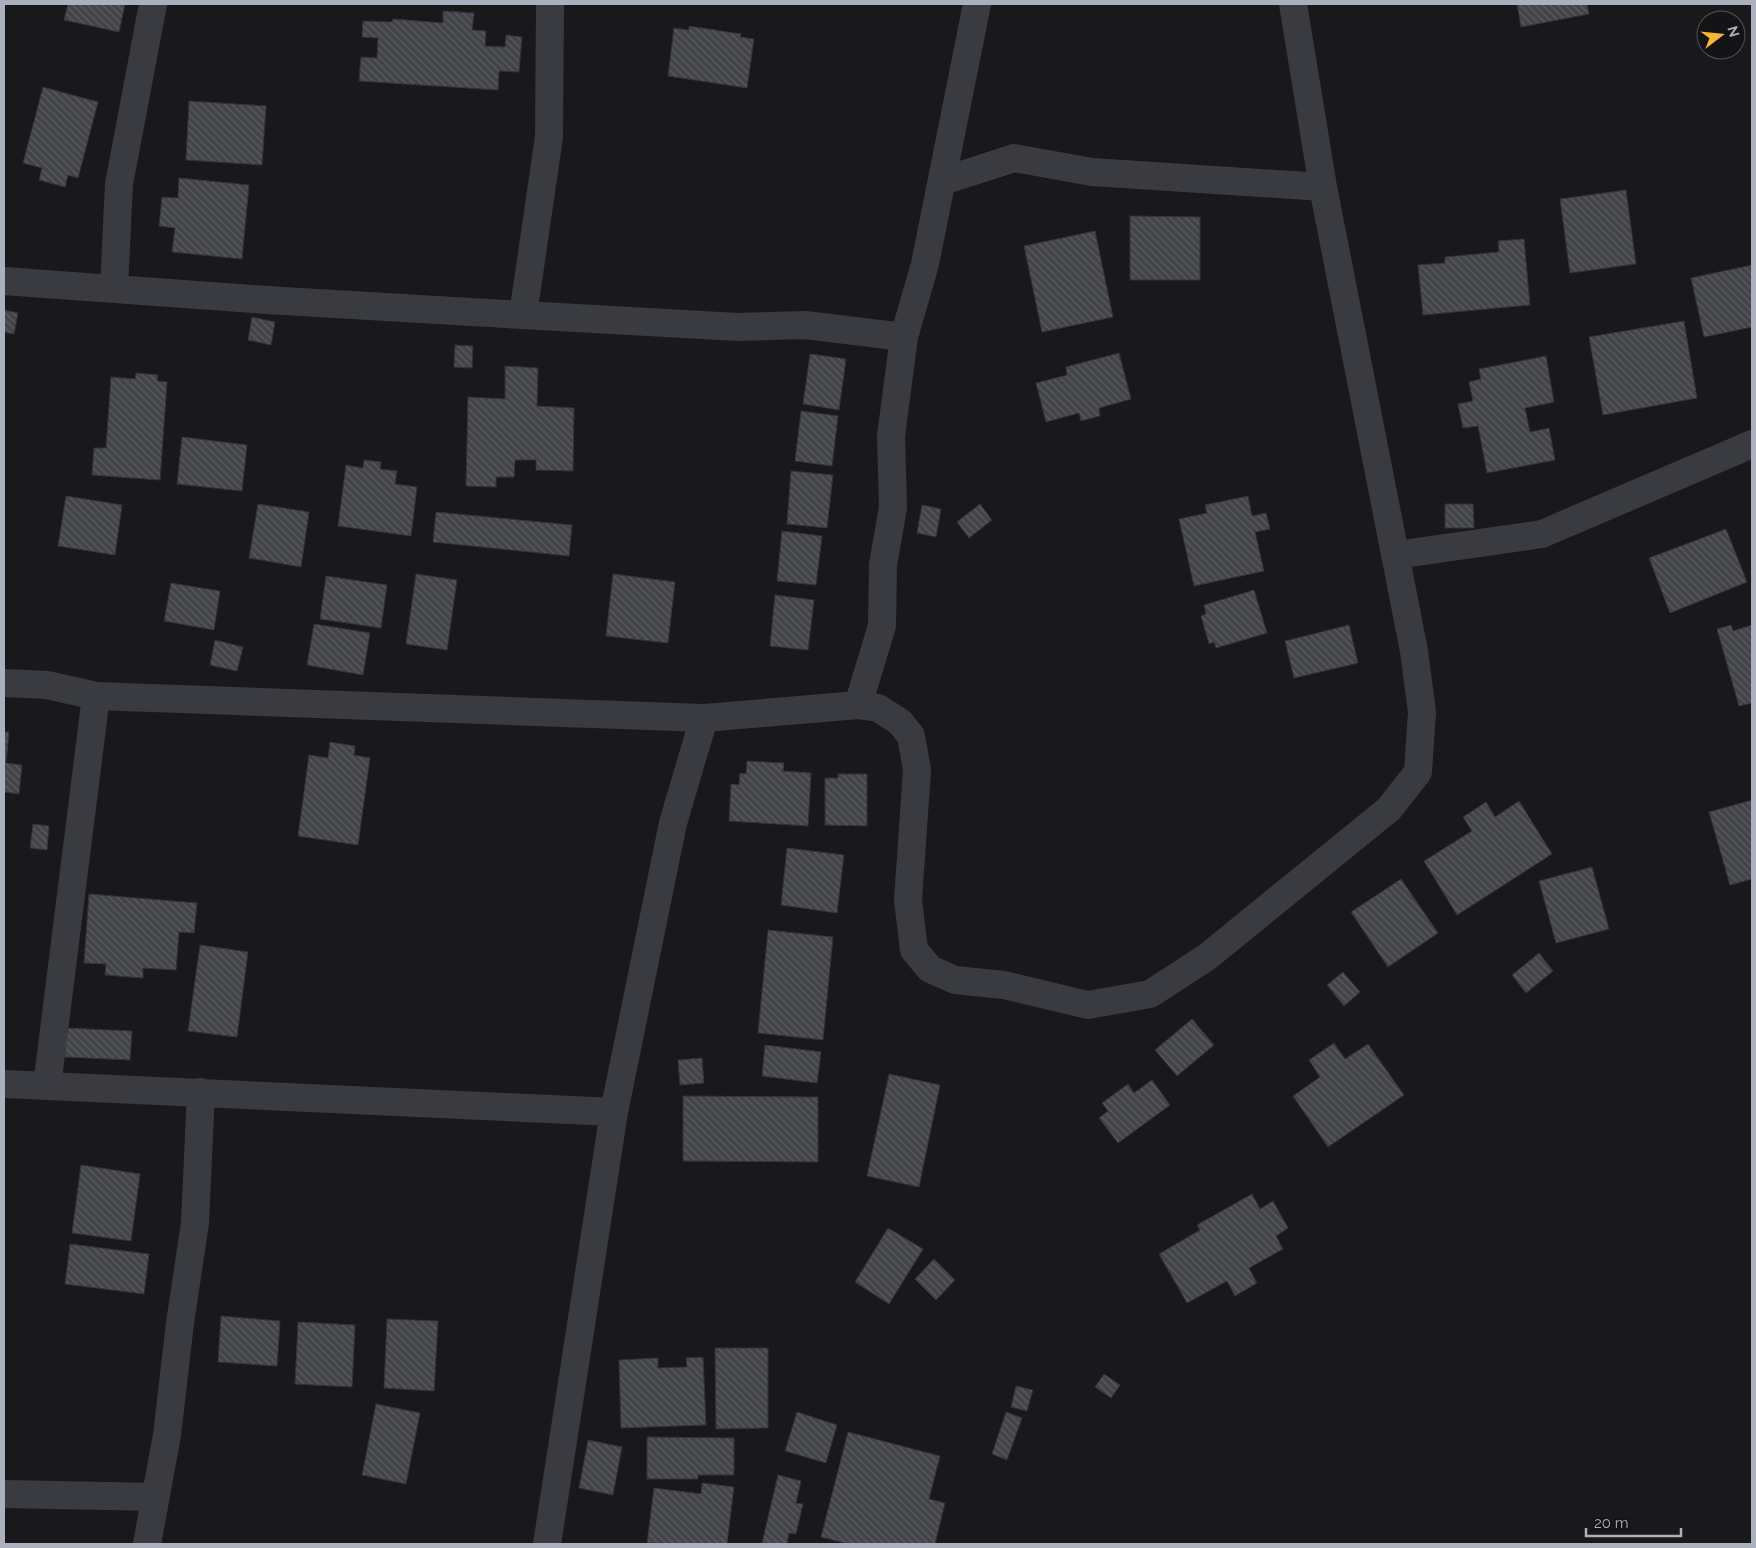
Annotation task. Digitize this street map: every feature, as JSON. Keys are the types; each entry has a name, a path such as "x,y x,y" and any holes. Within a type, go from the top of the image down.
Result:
{"street":[{"path":"114,288 119,184 153,4"},
{"path":"524,315 550,137 550,4"},
{"path":"858,705 882,626 883,565 892,507 891,436 904,337 925,264 977,4"},
{"path":"4,683 47,685 96,696 704,718 858,705 878,708 900,722 911,736 917,770 908,900 914,950 930,969 954,980 1004,985 1088,1005 1150,994 1207,957 1389,809 1418,772 1422,712 1396,555 1323,187 1293,4"},
{"path":"942,181 1014,158 1092,172 1323,187"},
{"path":"4,281 267,300 524,315 738,326 805,325 904,337"},
{"path":"1396,555 1542,534 1752,444"},
{"path":"47,1086 96,696"},
{"path":"547,1544 614,1112 673,823 704,718"},
{"path":"4,1084 614,1112"},
{"path":"147,1544 167,1436 180,1323 195,1223 201,1092"},
{"path":"4,1494 156,1497"}],"building":[{"path":"68,4 125,4 119,32 64,20"},
{"path":"1517,4 1587,4 1589,14 1521,27"},
{"path":"443,11 474,13 472,30 486,31 485,46 505,47 506,35 522,37 519,72 499,71 498,90 359,81 361,57 377,58 378,38 362,37 363,21 392,22 393,19 443,23"},
{"path":"689,26 741,34 740,37 754,39 747,88 668,76 674,28 689,30"},
{"path":"43,87 98,102 78,178 68,175 65,187 39,180 42,168 23,163"},
{"path":"189,101 266,106 262,165 186,160"},
{"path":"179,178 249,185 242,259 172,252 175,228 159,226 162,197 178,198"},
{"path":"1626,190 1636,264 1570,273 1560,199"},
{"path":"1130,216 1200,217 1200,280 1130,280"},
{"path":"1095,231 1113,317 1042,332 1024,246"},
{"path":"1524,239 1530,305 1423,315 1418,265 1445,263 1445,257 1499,252 1498,241"},
{"path":"1752,265 1752,327 1704,337 1691,278"},
{"path":"4,310 18,313 14,334 4,332"},
{"path":"252,317 275,322 271,345 248,340"},
{"path":"1684,321 1697,398 1603,415 1589,337"},
{"path":"455,345 473,346 472,368 454,367"},
{"path":"1119,353 1131,399 1099,408 1100,416 1081,421 1079,413 1046,422 1036,383 1067,375 1066,367"},
{"path":"810,354 846,359 839,410 803,404"},
{"path":"1546,356 1554,402 1525,408 1530,432 1549,428 1555,460 1487,473 1478,426 1463,428 1458,404 1473,401 1469,382 1481,379 1479,369"},
{"path":"505,366 538,368 537,406 574,408 573,471 536,470 536,460 515,460 514,477 496,477 496,487 466,486 468,397 505,399"},
{"path":"136,373 158,375 157,381 167,382 160,480 92,475 94,448 106,448 111,377 135,379"},
{"path":"801,411 838,416 832,466 795,461"},
{"path":"182,437 247,445 242,491 177,484"},
{"path":"364,460 381,462 380,469 397,471 395,484 417,487 411,536 338,526 346,465 363,468"},
{"path":"791,471 833,475 827,528 787,524"},
{"path":"66,496 122,505 115,555 58,546"},
{"path":"1248,496 1252,516 1266,513 1270,529 1255,532 1264,571 1194,586 1179,519 1207,513 1205,505"},
{"path":"258,504 309,512 301,567 249,558"},
{"path":"980,504 992,520 969,538 957,522"},
{"path":"1445,504 1473,504 1474,528 1445,528"},
{"path":"922,505 941,509 936,537 917,533"},
{"path":"436,512 572,525 569,556 433,542"},
{"path":"1726,529 1747,582 1670,613 1649,558"},
{"path":"782,531 822,536 816,585 777,581"},
{"path":"416,574 457,580 447,650 406,644"},
{"path":"613,574 675,582 668,643 606,636"},
{"path":"326,576 387,585 381,628 320,619"},
{"path":"171,583 220,591 214,630 164,621"},
{"path":"1254,590 1267,633 1216,648 1214,642 1209,644 1201,616 1206,614 1204,605"},
{"path":"775,595 814,600 808,650 770,646"},
{"path":"314,624 370,633 363,675 307,665"},
{"path":"1349,625 1358,663 1294,678 1285,641"},
{"path":"1731,625 1733,631 1752,625 1752,703 1739,706 1717,629"},
{"path":"215,640 243,647 237,671 210,665"},
{"path":"4,732 9,732 6,763 22,765 19,794 4,792"},
{"path":"330,742 355,746 354,755 370,758 358,845 298,836 309,755 328,758"},
{"path":"747,761 784,763 783,771 811,773 808,826 729,821 731,784 739,785 740,773 746,774"},
{"path":"838,774 867,774 867,826 825,825 825,778 838,778"},
{"path":"1752,800 1752,879 1730,885 1709,812"},
{"path":"1519,801 1552,854 1457,915 1424,861 1472,831 1463,817 1486,802 1495,817"},
{"path":"33,824 49,826 47,850 30,848"},
{"path":"787,848 844,855 837,913 781,905"},
{"path":"1592,867 1609,929 1556,943 1539,881"},
{"path":"1401,879 1438,933 1388,967 1351,912"},
{"path":"89,894 197,903 194,933 179,932 176,970 143,968 143,978 105,975 106,964 84,963"},
{"path":"768,930 833,937 823,1040 758,1033"},
{"path":"200,945 248,952 237,1037 188,1031"},
{"path":"1539,953 1553,971 1526,993 1512,975"},
{"path":"1343,972 1360,992 1344,1006 1327,985"},
{"path":"1192,1019 1214,1045 1177,1076 1155,1050"},
{"path":"66,1028 132,1031 130,1060 65,1057"},
{"path":"1334,1043 1345,1059 1368,1044 1404,1095 1328,1147 1293,1096 1320,1077 1309,1060"},
{"path":"765,1045 821,1052 817,1083 762,1076"},
{"path":"702,1058 704,1083 680,1085 678,1060"},
{"path":"889,1074 940,1085 919,1187 867,1176"},
{"path":"1152,1080 1170,1105 1118,1143 1099,1118 1108,1111 1102,1103 1128,1084 1134,1093"},
{"path":"683,1096 818,1097 818,1162 683,1161"},
{"path":"81,1165 140,1174 131,1241 72,1233"},
{"path":"1252,1194 1260,1209 1273,1201 1288,1228 1276,1236 1283,1249 1249,1268 1257,1283 1235,1296 1227,1281 1187,1303 1159,1254 1200,1230 1197,1225"},
{"path":"888,1228 923,1249 889,1304 855,1282"},
{"path":"70,1244 149,1254 144,1294 65,1284"},
{"path":"934,1259 955,1280 936,1300 915,1279"},
{"path":"221,1316 280,1321 277,1366 218,1362"},
{"path":"387,1319 438,1321 434,1391 384,1388"},
{"path":"298,1322 355,1325 352,1387 295,1384"},
{"path":"715,1348 768,1348 768,1428 716,1429"},
{"path":"703,1357 706,1425 621,1428 619,1360 658,1358 658,1368 687,1367 686,1358"},
{"path":"1104,1374 1120,1385 1111,1398 1095,1387"},
{"path":"1016,1386 1033,1390 1027,1411 1011,1407"},
{"path":"376,1404 420,1413 406,1484 362,1475"},
{"path":"797,1412 837,1425 826,1463 785,1451"},
{"path":"1006,1412 1022,1418 1007,1460 992,1454"},
{"path":"848,1432 940,1456 929,1499 945,1503 935,1544 849,1544 821,1537"},
{"path":"647,1437 734,1438 734,1475 698,1475 698,1479 647,1479"},
{"path":"588,1440 622,1447 613,1495 579,1488"},
{"path":"778,1475 801,1481 796,1503 803,1504 796,1534 789,1533 787,1544 762,1543"},
{"path":"702,1483 734,1487 727,1544 647,1543 654,1488 701,1494"}]}
